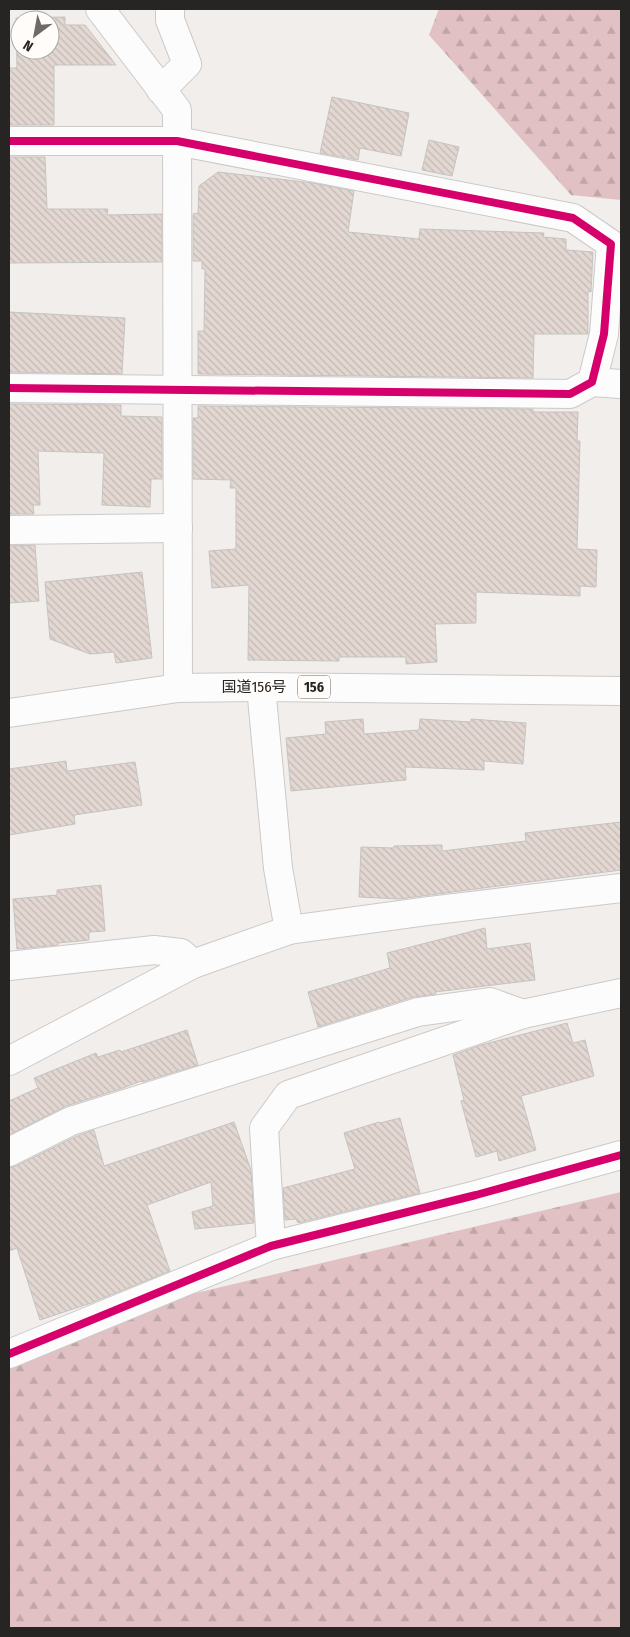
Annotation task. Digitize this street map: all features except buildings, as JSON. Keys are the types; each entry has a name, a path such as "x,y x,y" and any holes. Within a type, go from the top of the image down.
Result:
{"main road":[{"path":"100,9 177,110 178,688"},
{"path":"161,90 187,64 170,20 170,9"},
{"path":"9,141 177,141 573,218 611,244 604,334 592,382"},
{"path":"9,388 570,394 592,382 621,384"},
{"path":"9,530 178,528"},
{"path":"262,687 278,868 289,930"},
{"name":"国道156号","path":"9,713 178,688 262,687 621,691"},
{"path":"9,1061 193,964 289,930 621,888"},
{"path":"9,966 154,950 181,952 193,964"},
{"path":"271,1246 264,1128 288,1095 523,1014 621,993"},
{"path":"9,1152 71,1121 418,1012 490,1002 523,1014"},
{"path":"9,1354 271,1246 476,1195 621,1155"}],"green space":[{"path":"439,9 621,9 621,200 571,195 429,35"},
{"path":"621,1192 621,1628 9,1628 9,1340 19,1335"}],"cycle path":[{"path":"9,141 177,141 573,218 611,244 604,334 592,382 570,394 9,388"},
{"path":"9,1354 271,1246 476,1195 621,1155"}]}
